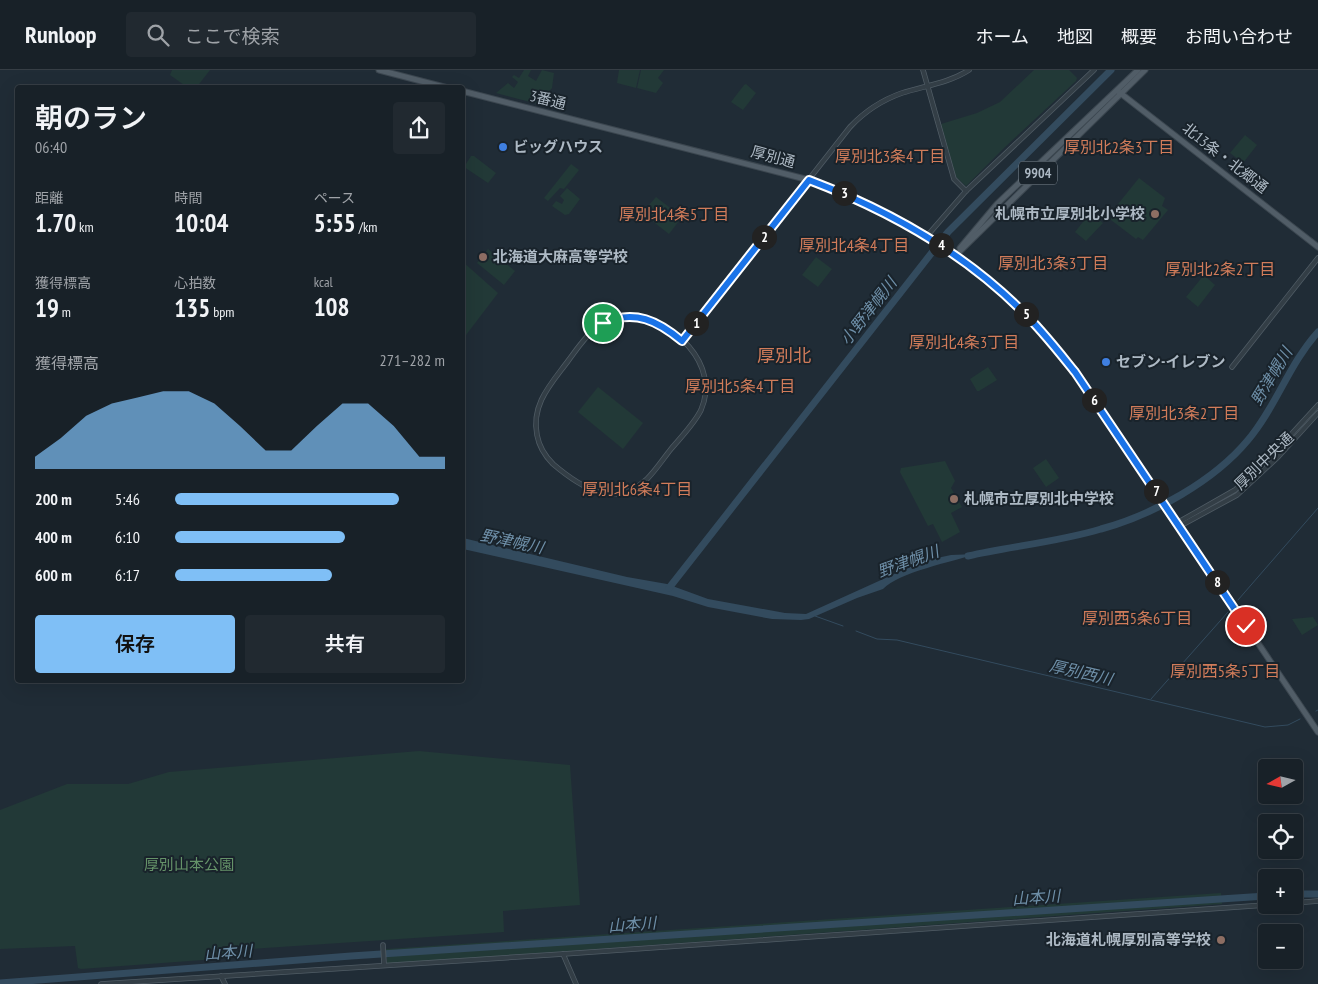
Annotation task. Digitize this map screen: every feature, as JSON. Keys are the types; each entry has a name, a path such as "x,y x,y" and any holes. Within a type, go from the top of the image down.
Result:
{"main road":[{"path":"379,70 436,85"},
{"name":"9904","path":"1119,92 1138,70"},
{"name":"9904","path":"956,254 997,204 1145,70"},
{"name":"3番通","path":"465,92 627,132"},
{"name":"北13条・北郷通","path":"1119,92 1318,247"},
{"name":"厚別通","path":"627,132 809,180 875,208 956,254 1023,311 1075,372 1318,732"}],"street":[{"path":"923,70 954,179 966,192"},
{"path":"682,341 850,127 863,114 887,99 969,70"},
{"path":"930,238 966,192 1094,70"},
{"path":"1232,367 1318,258"},
{"path":"622,317 646,318 660,324 682,341 693,351 702,367 706,380 704,402 697,417 648,478 631,490 614,493 599,492 582,486 552,463 541,447 537,436 535,421 538,405 544,393 586,337 597,326 622,317"},
{"name":"厚別中央通","path":"1177,523 1236,490 1275,452 1318,405"},
{"name":"厚別中央通","path":"1177,523 1237,495 1265,471 1318,413"},
{"path":"1303,902 1318,901"},
{"path":"101,984 1258,906"},
{"path":"383,946 384,964"},
{"path":"563,954 576,984"},
{"path":"221,976 225,984"}],"green space":[{"path":"172,70 210,70 198,85 184,85 170,75"},
{"path":"524,70 531,70 528,76 536,81 542,70 554,73 552,88 538,104 496,93 508,83 514,88 518,82 512,77 514,75 519,78"},
{"path":"619,70 640,70 636,88 617,83"},
{"path":"641,70 664,70 658,78 663,83 656,93 637,88"},
{"path":"1034,70 1069,70 1077,78 966,186 956,177 941,124 977,113 1000,102"},
{"path":"746,84 756,93 743,110 731,102"},
{"path":"1245,135 1257,145 1243,163 1230,153"},
{"path":"471,156 474,156 496,173 488,183 465,168"},
{"path":"571,164 579,170 564,189 560,188 548,201 544,198"},
{"path":"1139,178 1165,198 1162,206 1168,210 1143,240 1138,237 1136,239 1111,220 1110,214"},
{"path":"567,188 580,199 569,214 565,215 552,206 556,201 562,204 564,200 560,196"},
{"path":"656,197 682,217 669,234 642,213"},
{"path":"1090,213 1103,223 1086,241 1075,232"},
{"path":"488,249 515,271 504,285 477,263"},
{"path":"816,257 832,269 818,287 802,275"},
{"path":"465,264 498,293 465,336"},
{"path":"1204,275 1215,285 1198,307 1186,297"},
{"path":"988,367 997,380 977,391 970,379"},
{"path":"598,387 643,423 623,449 578,412"},
{"path":"1046,459 1059,478 1046,487 1033,468"},
{"path":"945,461 955,481 951,488 962,507 951,513 960,532 942,542 933,524 928,526 900,472 901,468"},
{"path":"1313,617 1318,625 1302,635 1292,619"},
{"name":"厚別山本公園","path":"419,751 570,765 580,905 503,911 504,932 235,950 230,958 81,969 78,968 75,946 0,949 0,810 67,784 128,784 169,772"},
{"path":"1221,893 1222,904 387,964 386,949"}],"water":[{"path":"465,538 627,577 667,584 708,599 785,613 806,614 923,561 951,555 976,554 901,577 883,589 809,619 772,619 708,607 673,596 465,549"}],"waterway":[{"name":"小野津幌川","path":"669,588 948,232 1111,70"},
{"name":"野津幌川","path":"968,556 1068,537 1121,523 1181,495 1218,469 1248,440 1267,414 1308,344 1318,332"},
{"path":"1238,600 1318,508"},
{"path":"1151,699 1228,612"},
{"name":"厚別西川","path":"815,616 843,626"},
{"name":"厚別西川","path":"856,631 877,639 897,640 1265,727 1288,725 1300,719"},
{"name":"山本川","path":"1303,894 1318,894"},
{"name":"山本川","path":"0,983 351,956 1258,897"}],"place":[{"name":"ビッグハウス","path":"503,147"},
{"name":"札幌市立厚別北小学校","path":"1155,214"},
{"name":"北海道大麻高等学校","path":"483,257"},
{"name":"セブン-イレブン","path":"1106,362"},
{"name":"札幌市立厚別北中学校","path":"954,499"},
{"name":"北海道札幌厚別高等学校","path":"1221,940"}],"district":[{"name":"厚別北2条3丁目","path":"1119,147"},
{"name":"厚別北3条4丁目","path":"890,156"},
{"name":"厚別北4条5丁目","path":"674,214"},
{"name":"厚別北4条4丁目","path":"854,245"},
{"name":"厚別北3条3丁目","path":"1053,263"},
{"name":"厚別北2条2丁目","path":"1220,269"},
{"name":"厚別北4条3丁目","path":"964,342"},
{"name":"厚別北","path":"784,356"},
{"name":"厚別北5条4丁目","path":"740,386"},
{"name":"厚別北3条2丁目","path":"1184,413"},
{"name":"厚別北6条4丁目","path":"637,489"},
{"name":"厚別西5条6丁目","path":"1137,618"},
{"name":"厚別西5条5丁目","path":"1225,671"}],"route":[{"path":"603,323 630,316 646,318 660,324 682,341 809,180 875,208 928,236 956,254 1023,311 1075,372 1246,626"}]}
